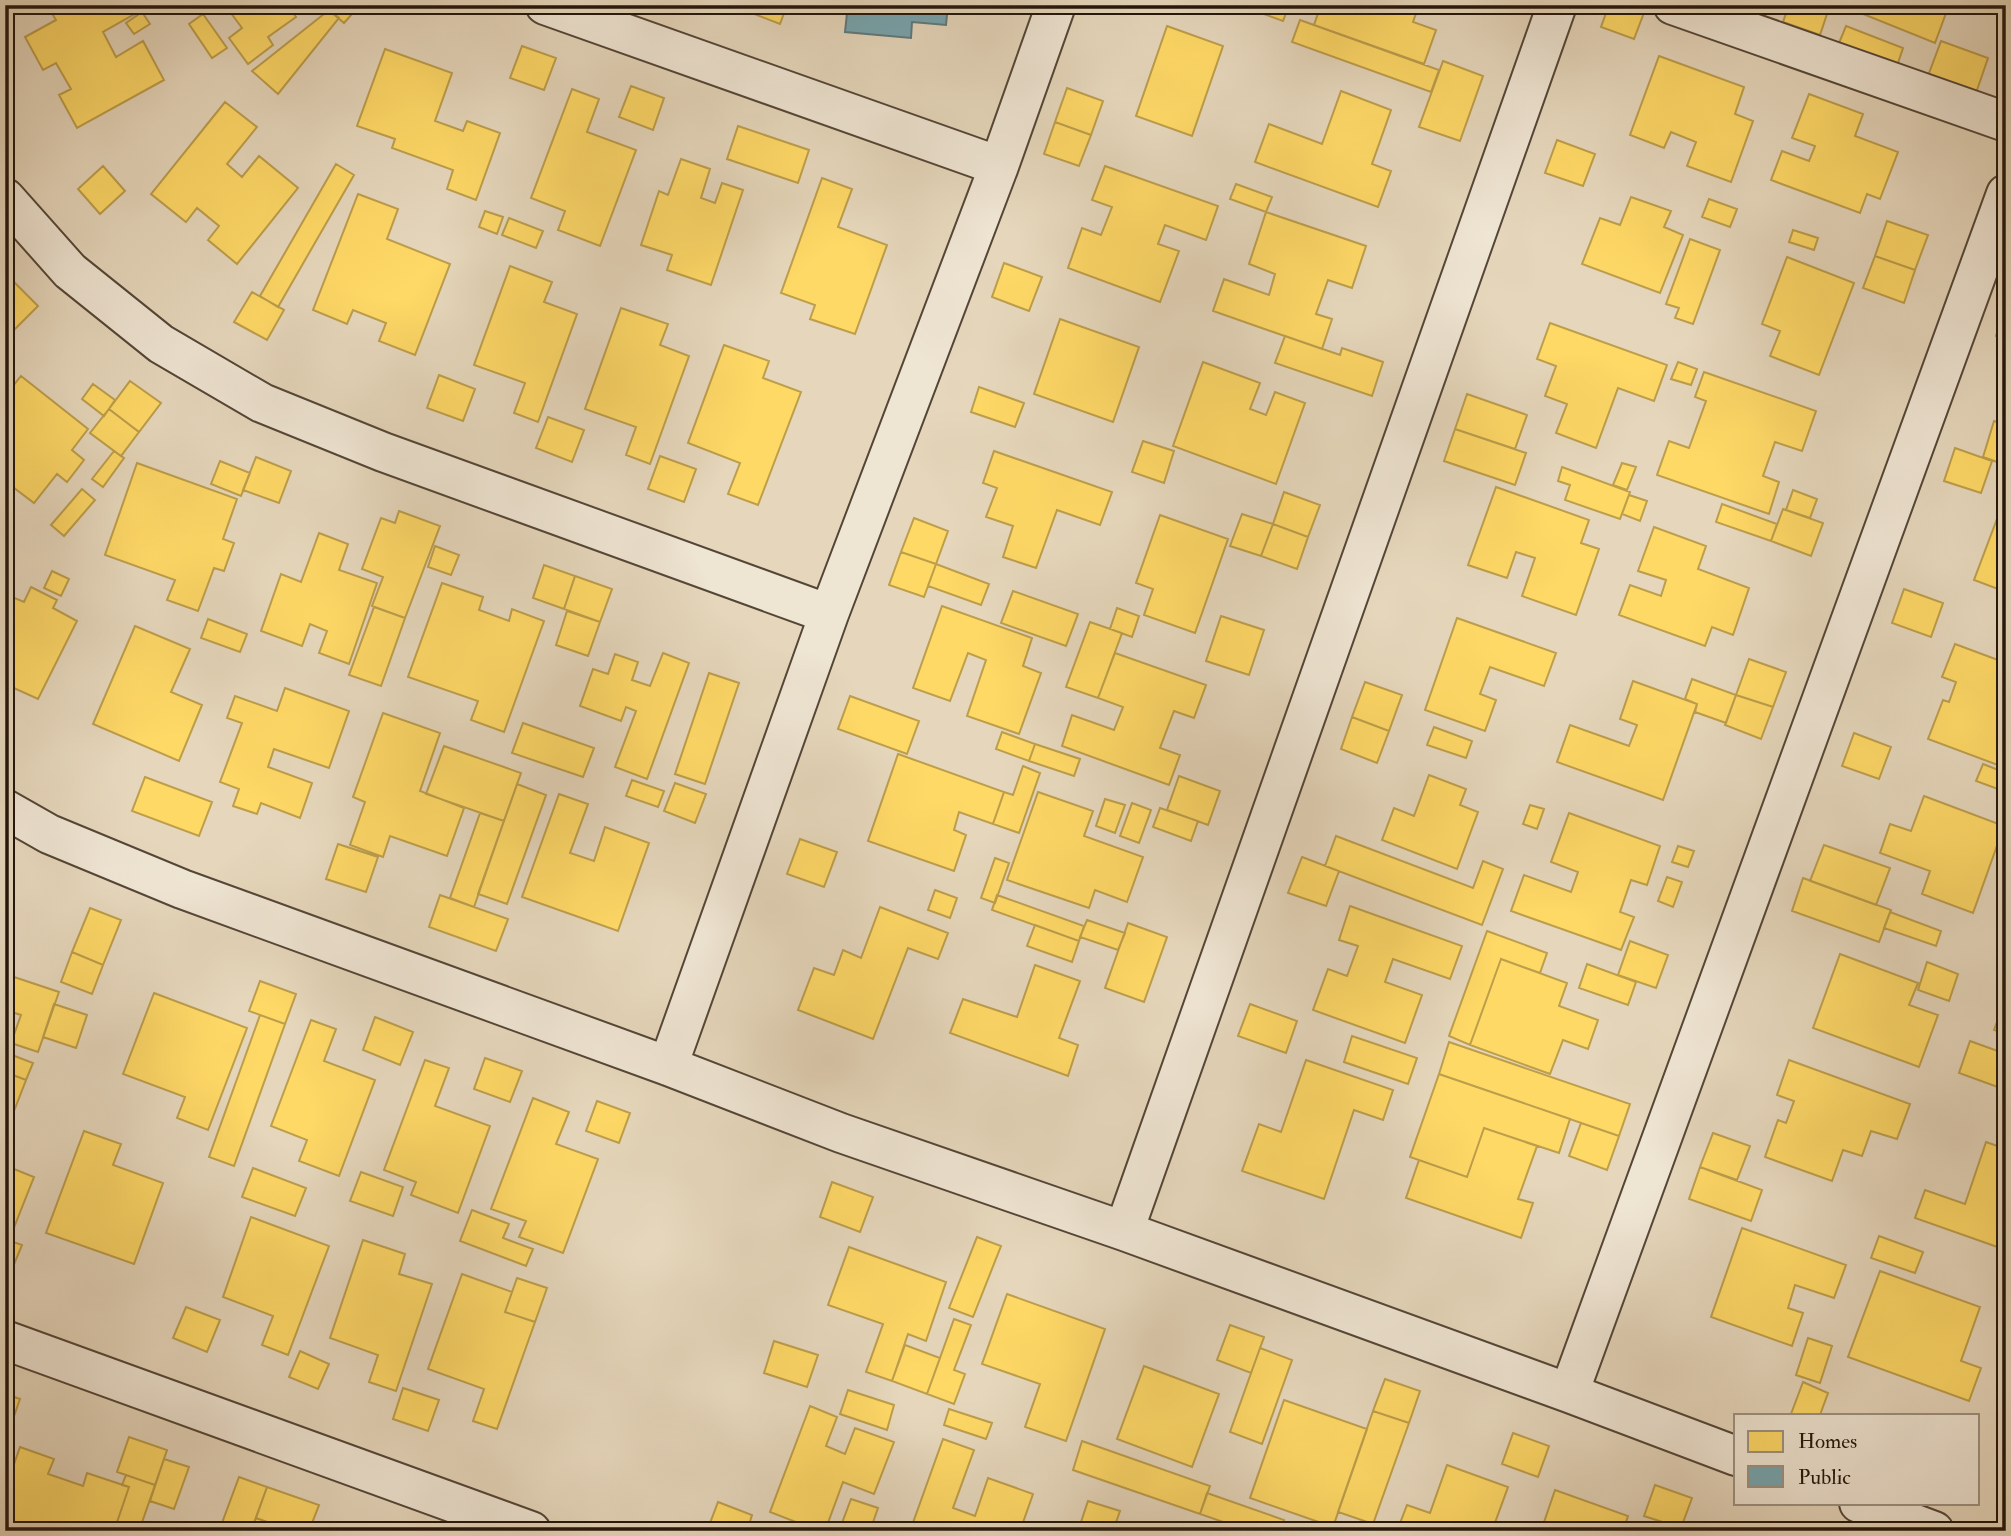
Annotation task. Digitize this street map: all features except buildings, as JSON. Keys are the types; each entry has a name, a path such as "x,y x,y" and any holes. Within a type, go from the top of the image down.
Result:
{"street":[{"path":"545,5 999,166"},
{"path":"668,1066 830,614 999,166 1056,5"},
{"path":"1124,1231 1557,5"},
{"path":"1672,5 2006,122"},
{"path":"1569,1393 2006,194"},
{"path":"5,198 70,271 160,344 262,403 383,452 830,614"},
{"path":"5,809 49,834 182,889 668,1066 841,1133 1124,1231 1734,1455"},
{"path":"5,1340 520,1529"},
{"path":"1862,1504 1934,1531"}]}
